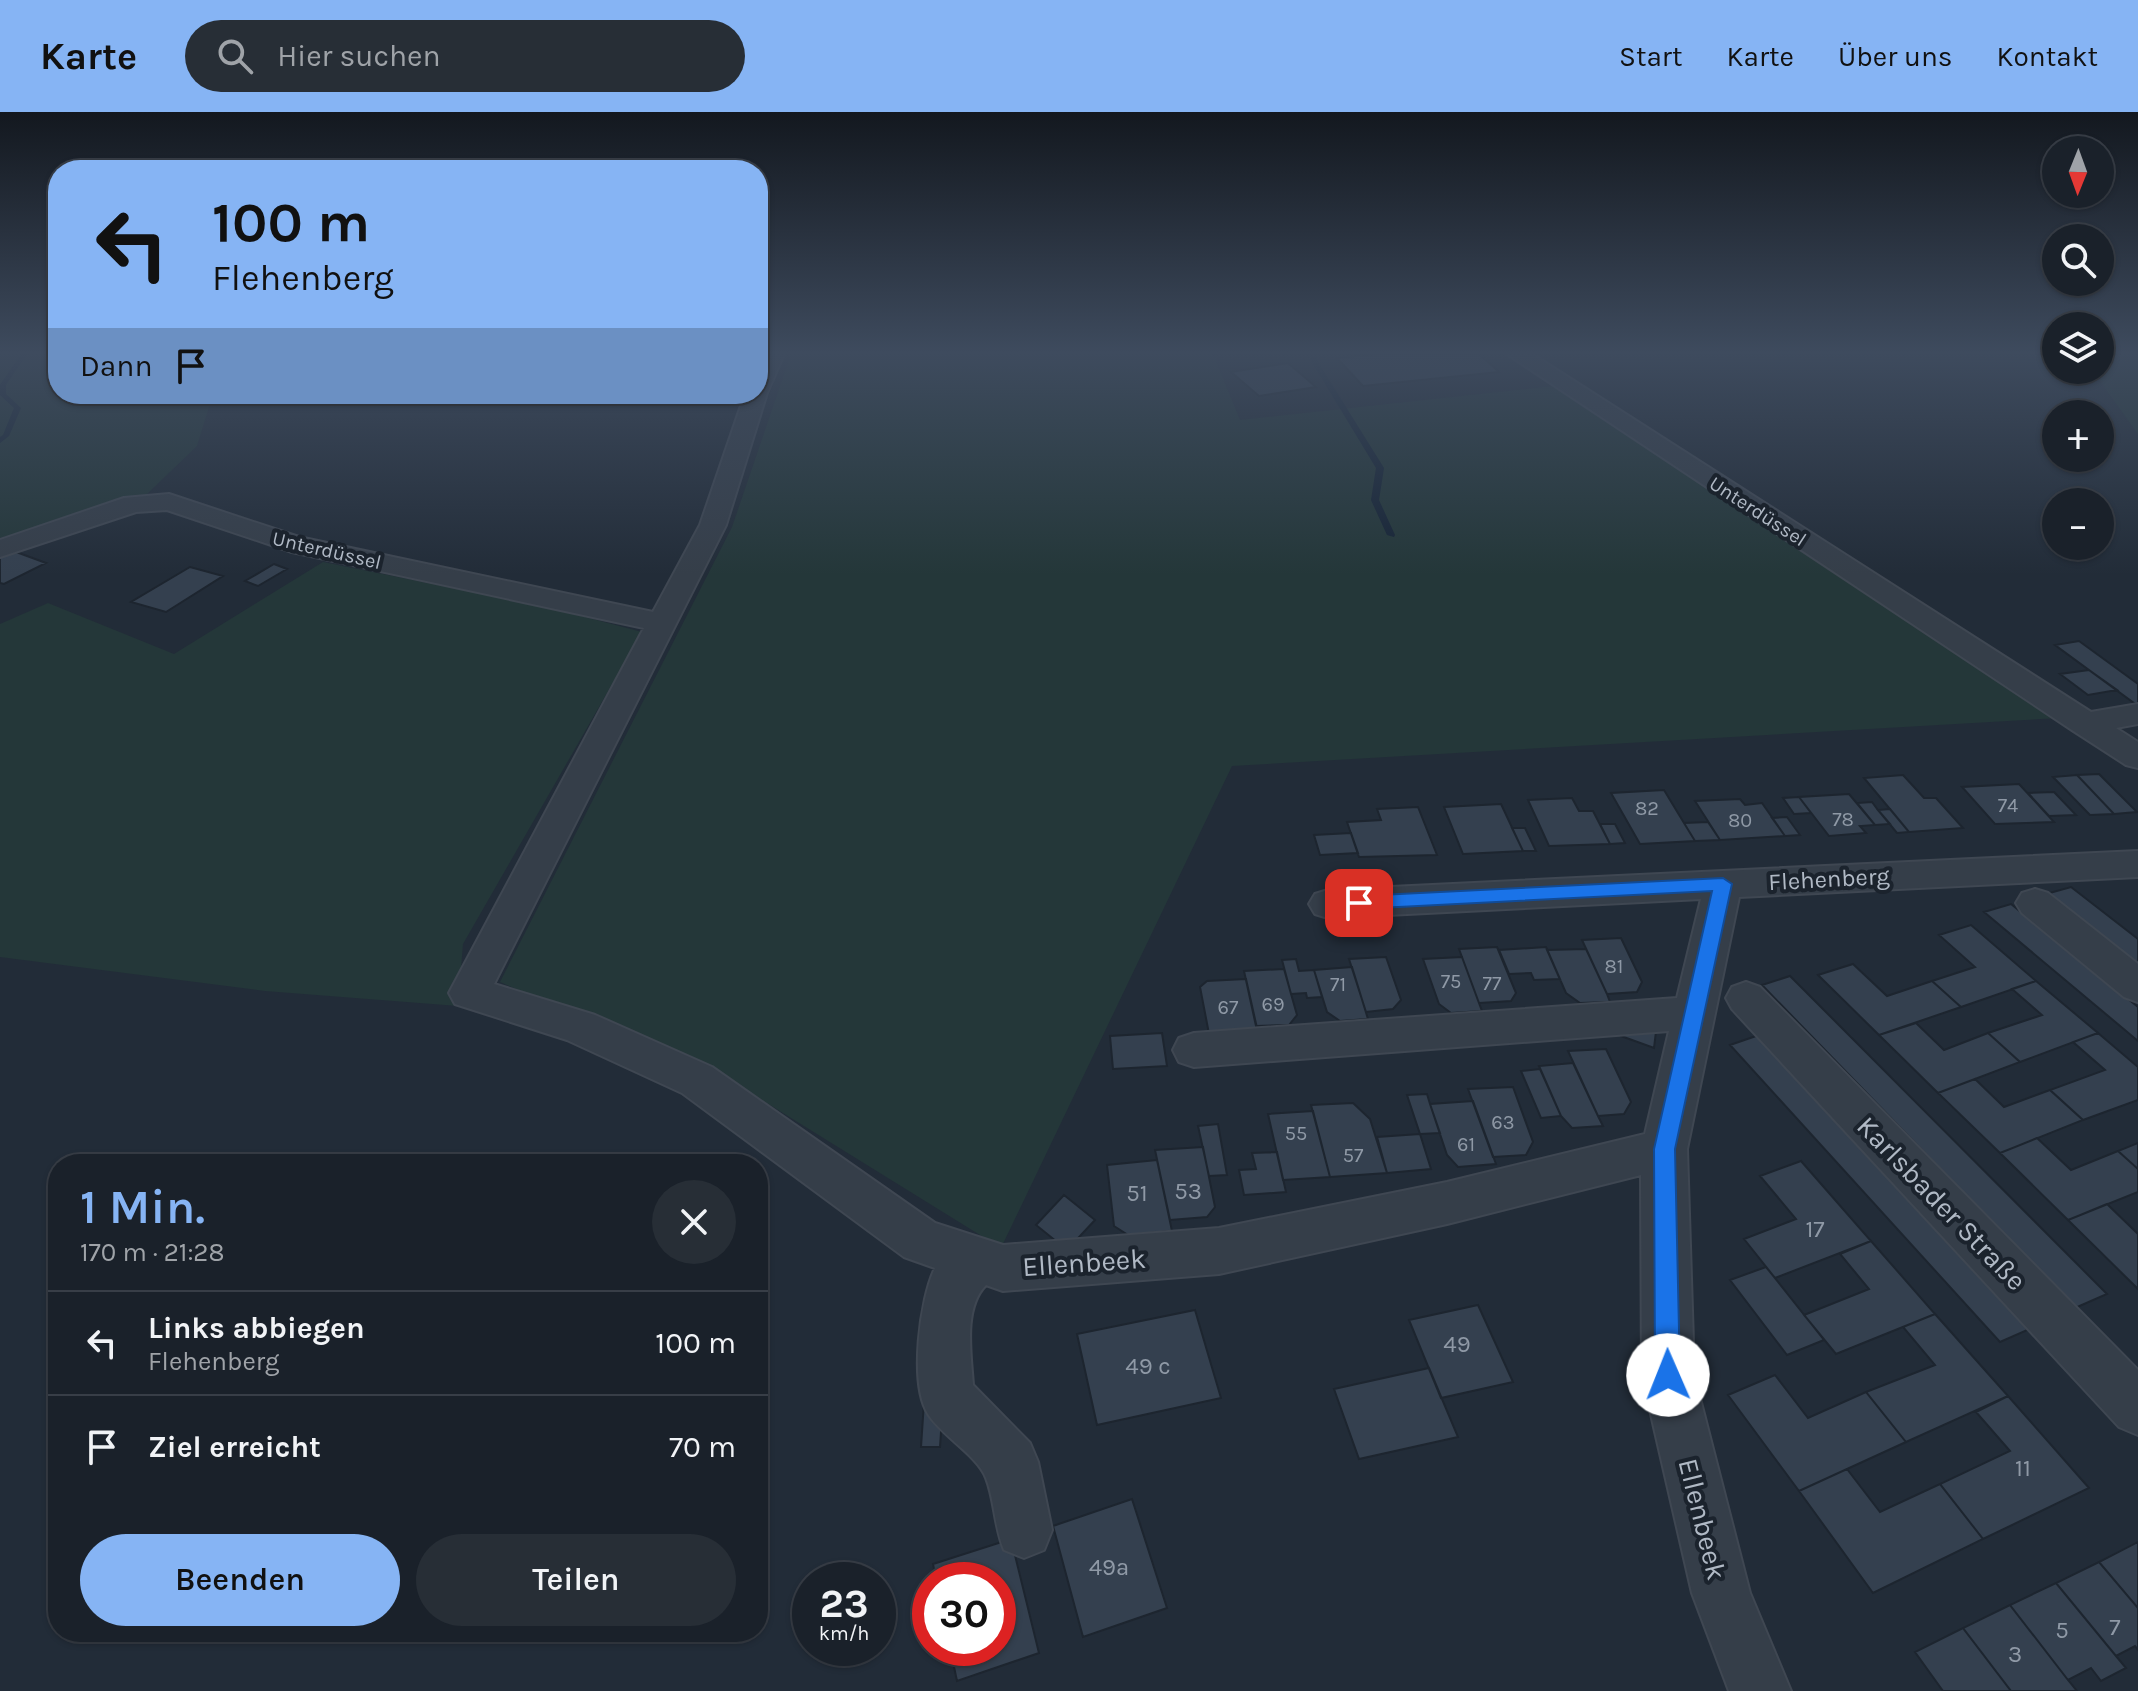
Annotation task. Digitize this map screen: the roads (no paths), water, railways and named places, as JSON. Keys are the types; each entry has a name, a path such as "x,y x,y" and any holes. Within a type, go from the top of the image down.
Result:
{"street":[{"path":"661,623 713,525 745,428"},
{"name":"Unterdüssel","path":"1630,428 2084,723"},
{"name":"Unterdüssel","path":"0,549 133,504 169,502 292,544 661,623"},
{"name":"Ellenbeek","path":"661,623 469,993 580,1027 697,1080 921,1241 1003,1268 1219,1251 1447,1203 1664,1149"},
{"path":"2084,723 2138,714"},
{"path":"2084,723 2138,757"},
{"name":"Flehenberg","path":"1328,904 2138,864"},
{"name":"Ellenbeek","path":"1723,884 1664,1149 1668,1375 1721,1593 1760,1691"},
{"path":"2035,903 2138,986"},
{"name":"Karlsbader Straße","path":"1746,998 2138,1408"},
{"path":"1194,1050 1695,1013"},
{"path":"979,1260 952,1285 945,1337 947,1396 1011,1462 1024,1530"}],"waterway":[{"path":"0,441 10,428"},
{"path":"1355,428 1380,468 1375,500 1391,535"}]}
